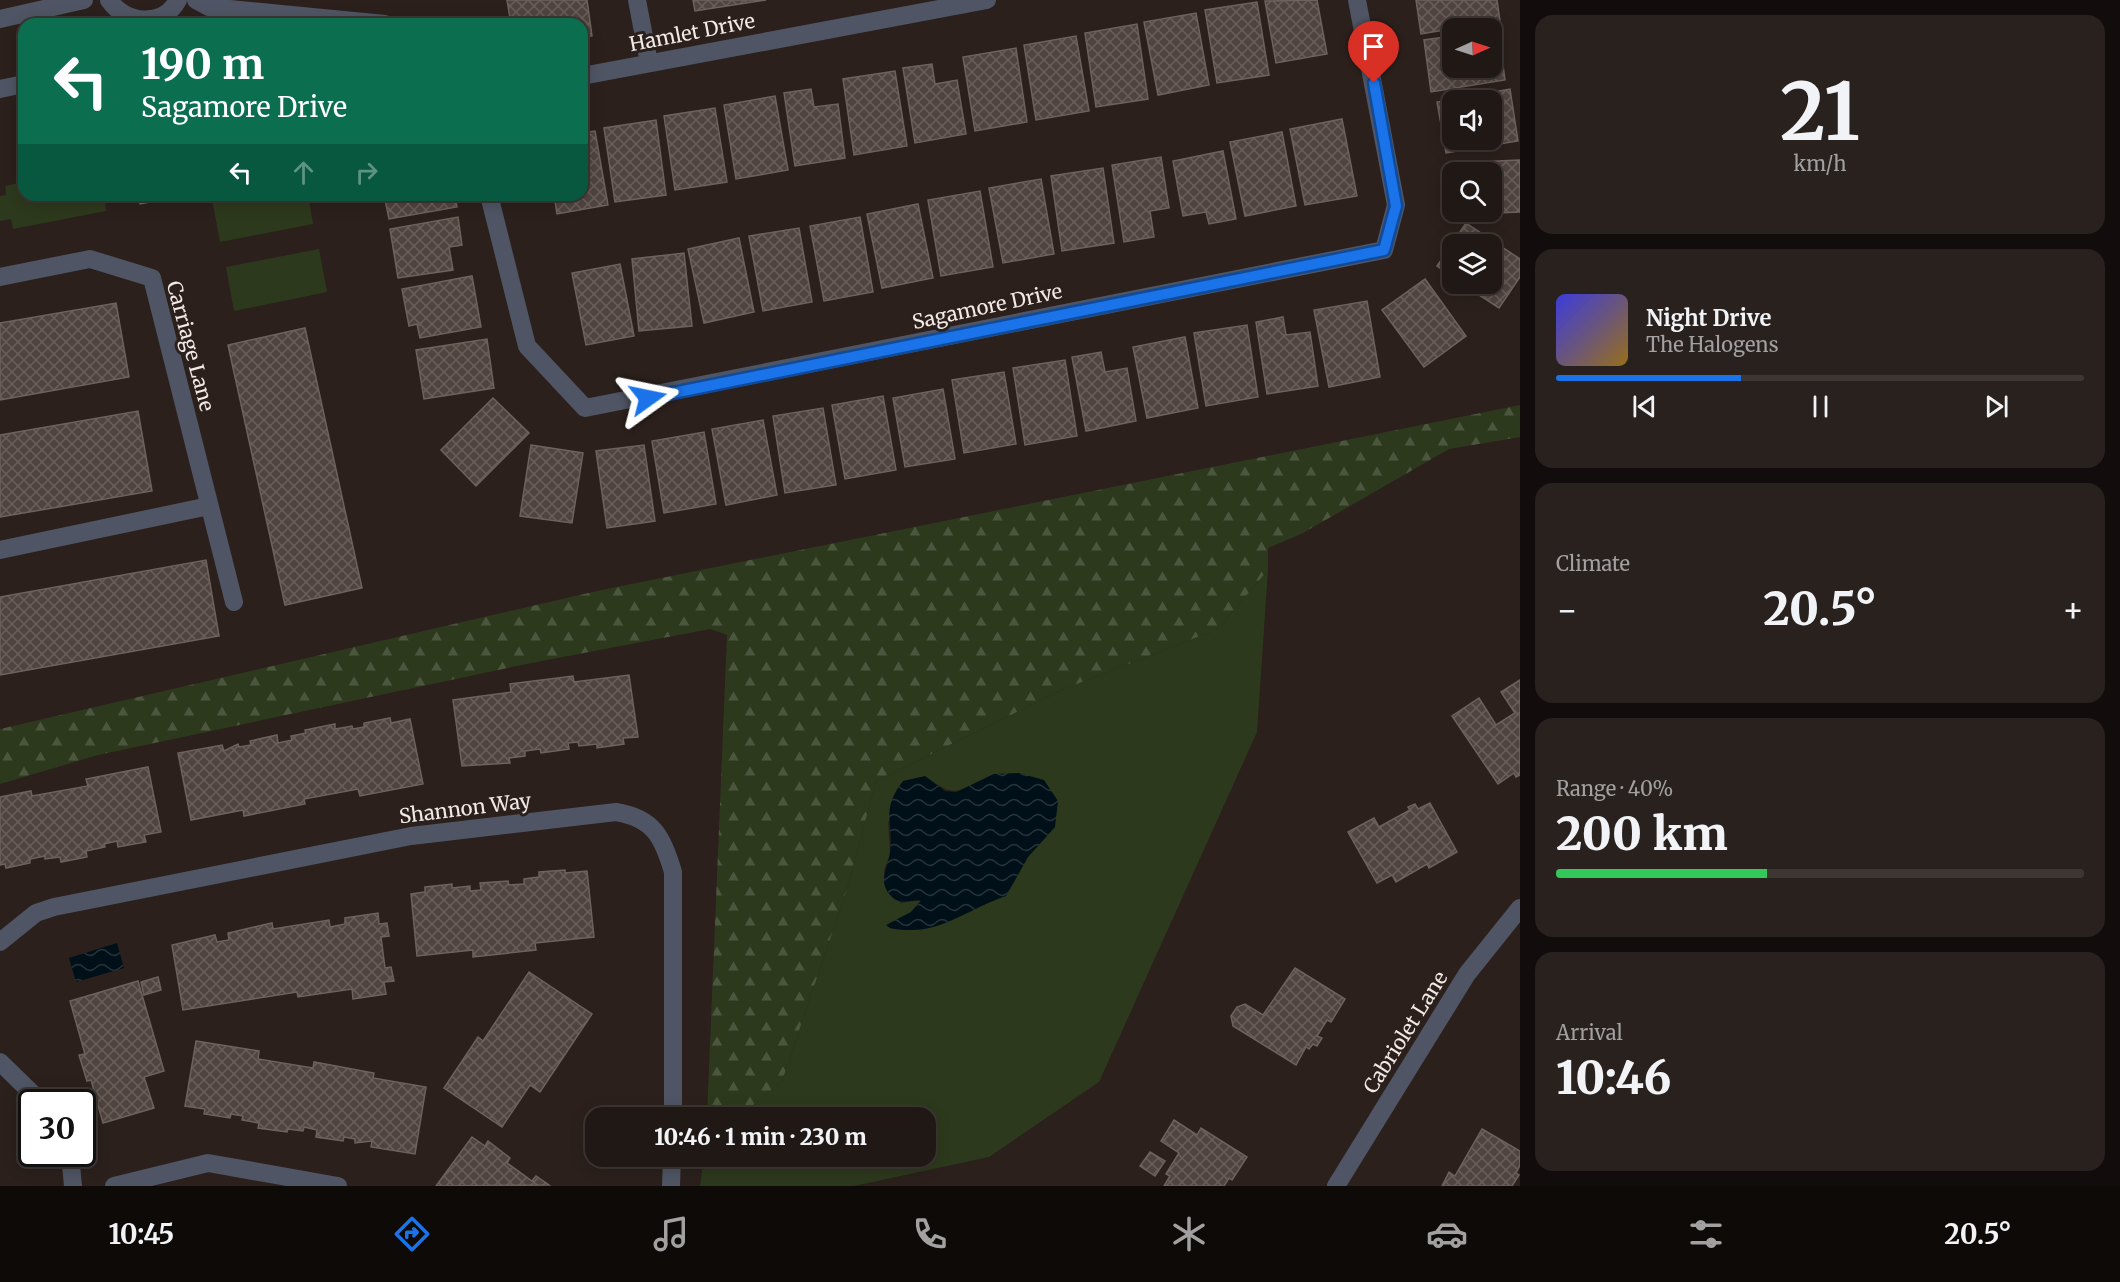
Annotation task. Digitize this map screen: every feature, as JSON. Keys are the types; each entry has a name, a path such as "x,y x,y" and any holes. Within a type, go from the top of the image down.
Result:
{"street":[{"path":"0,19 84,0"},
{"path":"109,0 129,18"},
{"path":"154,18 164,14 178,0"},
{"path":"196,0 209,7 323,18"},
{"path":"636,0 649,63"},
{"name":"Hamlet Drive","path":"588,75 951,3 987,0"},
{"name":"Sagamore Drive","path":"490,201 527,346 585,408 1384,250 1396,206 1357,0"},
{"path":"0,89 18,85"},
{"name":"Carriage Lane","path":"0,277 90,259 152,278 234,602"},
{"path":"0,550 209,506"},
{"name":"Shannon Way","path":"0,942 36,913 54,907 411,836 616,812 632,814 645,821 664,842 674,873 673,1107"},
{"name":"Cabriolet Lane","path":"1336,1186 1467,974 1520,908"},
{"path":"0,1062 28,1089"},
{"path":"114,1186 208,1162 338,1186"},
{"path":"72,1167 74,1186"},
{"path":"671,1186 672,1167"}],"green space":[{"path":"18,183 18,201 105,201 106,211 13,229 11,219 0,221 0,196 6,195 5,186"},
{"path":"212,201 309,201 313,224 220,242"},
{"path":"319,249 327,292 234,311 226,267"},
{"path":"1520,405 1520,437 1449,449 1303,533 1268,548 1268,570 1218,629 1064,689 876,781 847,889 782,1081 751,1107 707,1107 727,635 710,629 526,664 98,755 0,784 0,729 597,591"},
{"path":"1268,570 1257,732 1099,1082 989,1157 854,1186 700,1186 703,1167 936,1167 936,1107 751,1107 782,1081 847,889 876,781 1064,689 1218,629","holes":["994,774 1055,827 1028,857 1006,896 936,926 907,930 890,928 887,925 911,912 921,900 901,903 884,884 884,870 890,854 888,822 925,776 952,791 965,788"]}],"water":[{"path":"1019,773 1044,780 1058,801 1055,827 1028,857 1006,896 937,926 907,930 890,928 886,925 911,912 921,901 894,899 887,890 884,880 891,841 890,808 896,791 903,781 925,776 945,791 956,792 994,774"},
{"path":"117,943 124,968 76,982 69,958"}],"building":[{"path":"507,0 587,0 592,36 588,37 588,18 510,18"},
{"path":"693,0 766,0 695,11"},
{"path":"1317,0 1327,54 1276,63 1265,1"},
{"path":"1416,0 1497,0 1500,18 1442,18 1442,31 1421,34"},
{"path":"1257,2 1269,75 1217,83 1205,10"},
{"path":"1196,13 1209,85 1158,95 1144,22"},
{"path":"1137,24 1148,99 1096,107 1085,33"},
{"path":"1076,36 1089,111 1036,120 1024,45"},
{"path":"1442,37 1442,78 1502,78 1502,58 1505,80 1431,92 1424,40"},
{"path":"1016,48 1027,122 975,131 963,57"},
{"path":"932,64 935,84 957,80 966,134 915,143 903,68"},
{"path":"895,71 907,146 854,155 843,79"},
{"path":"811,89 814,107 838,104 845,158 795,166 784,93"},
{"path":"1510,89 1518,141 1502,144 1502,90"},
{"path":"775,96 788,170 736,179 724,105"},
{"path":"1442,101 1442,130 1437,102"},
{"path":"715,108 727,182 675,190 664,116"},
{"path":"1342,119 1357,196 1305,205 1290,129"},
{"path":"656,120 666,195 615,202 604,128"},
{"path":"595,131 608,205 557,214 555,201 588,201 588,132"},
{"path":"1282,132 1296,206 1245,216 1230,142"},
{"path":"1445,150 1464,150 1446,153"},
{"path":"1223,151 1236,219 1209,224 1206,212 1183,216 1173,161"},
{"path":"1161,157 1169,208 1150,211 1154,237 1124,242 1112,165"},
{"path":"1520,160 1520,212 1502,213 1502,162 1475,162"},
{"path":"1103,168 1114,243 1062,251 1051,176"},
{"path":"1041,179 1054,254 1003,263 989,188"},
{"path":"980,191 993,267 941,276 928,200"},
{"path":"139,201 156,201 140,204"},
{"path":"385,201 456,201 457,207 389,219"},
{"path":"918,204 933,278 882,288 867,214"},
{"path":"458,217 462,245 449,247 453,270 398,278 390,229"},
{"path":"860,217 873,292 824,301 810,226"},
{"path":"1466,223 1482,234 1459,234"},
{"path":"799,228 812,302 763,311 749,236"},
{"path":"739,238 754,312 704,323 688,249"},
{"path":"1502,247 1520,259 1520,277 1499,308 1477,294 1502,294"},
{"path":"684,253 692,326 639,331 632,259"},
{"path":"1442,259 1442,269 1437,266"},
{"path":"620,264 634,336 586,345 572,273"},
{"path":"472,276 481,327 420,338 417,324 409,326 402,289"},
{"path":"1425,279 1466,336 1424,367 1382,310"},
{"path":"1367,301 1380,377 1329,387 1314,310"},
{"path":"116,303 129,377 0,400 0,323"},
{"path":"1283,317 1286,335 1310,332 1318,386 1267,394 1256,322"},
{"path":"1247,325 1258,397 1206,406 1194,333"},
{"path":"305,328 362,588 285,605 228,345"},
{"path":"1185,337 1198,408 1147,418 1133,347"},
{"path":"487,339 494,388 424,399 416,350"},
{"path":"1101,352 1105,372 1127,368 1136,421 1086,431 1072,357"},
{"path":"1065,360 1077,436 1025,445 1013,368"},
{"path":"1004,372 1016,444 964,453 952,380"},
{"path":"943,389 955,459 905,467 893,398"},
{"path":"883,396 896,470 845,479 832,405"},
{"path":"493,398 529,433 476,486 441,450"},
{"path":"823,408 836,485 785,493 773,416"},
{"path":"138,411 152,491 0,517 0,435"},
{"path":"763,420 777,495 726,505 712,429"},
{"path":"704,432 716,504 664,513 652,441"},
{"path":"531,445 583,453 572,523 520,516"},
{"path":"644,445 655,521 607,528 596,451"},
{"path":"206,560 219,636 0,675 0,597"},
{"path":"629,675 638,737 623,738 624,744 597,748 597,744 579,746 578,742 568,743 569,749 541,753 540,749 525,751 525,756 509,758 510,763 462,766 453,700 511,692 510,684 573,676 574,682"},
{"path":"1520,680 1520,775 1516,777 1514,773 1498,784 1452,716 1479,698 1496,725 1515,713 1501,692"},
{"path":"390,718 391,723 410,719 423,784 360,796 358,789 304,799 305,804 244,816 243,810 191,820 178,753 222,745 224,751 238,744 239,747 251,745 250,741 277,735 278,743 292,740 291,736 306,733 305,730 335,724 335,729 352,726 353,729 364,727 364,723"},
{"path":"148,767 161,832 144,835 146,842 118,847 117,841 104,844 105,847 86,851 87,857 61,862 60,857 45,859 45,856 30,859 30,863 6,868 5,864 0,865 0,797 31,791 32,796 88,786 86,779"},
{"path":"1430,803 1457,852 1429,868 1427,864 1396,882 1392,875 1377,883 1348,832 1374,818 1379,827 1410,810 1408,807 1415,804 1418,809"},
{"path":"565,870 565,873 587,871 594,937 535,943 536,950 473,957 473,950 417,956 411,894 425,892 425,887 452,884 452,888 470,886 470,891 481,890 480,883 508,881 509,885 524,884 524,879 539,877 539,872"},
{"path":"378,913 379,924 387,923 389,936 381,937 385,968 391,967 394,981 384,982 386,994 353,999 352,989 298,997 297,992 183,1010 172,945 215,935 217,942 229,940 228,933 272,923 273,929 329,920 330,927 345,924 345,918"},
{"path":"1295,968 1345,999 1331,1022 1327,1020 1317,1036 1322,1038 1317,1046 1313,1044 1309,1049 1306,1047 1296,1065 1233,1026 1231,1016 1237,1007 1245,1004 1263,1015"},
{"path":"529,972 592,1014 540,1092 530,1085 502,1127 444,1088 478,1037 483,1041"},
{"path":"158,977 161,990 144,995 141,982"},
{"path":"138,981 164,1071 144,1077 154,1108 103,1123 96,1089 94,1089 91,1080 87,1081 79,1055 85,1054 70,1001"},
{"path":"196,1041 259,1051 258,1059 313,1068 314,1062 374,1073 373,1078 426,1087 415,1154 371,1147 372,1141 355,1143 355,1139 344,1137 343,1141 316,1137 317,1130 304,1127 303,1131 288,1129 287,1132 258,1128 259,1123 242,1120 243,1116 231,1114 230,1118 204,1114 205,1109 185,1106"},
{"path":"1174,1120 1197,1135 1201,1128 1247,1157 1232,1180 1229,1178 1224,1186 1164,1186 1170,1176 1166,1174 1179,1153 1161,1141"},
{"path":"1482,1129 1520,1151 1520,1165 1516,1173 1519,1175 1512,1186 1442,1186 1449,1172 1455,1176"},
{"path":"472,1137 485,1146 488,1141 510,1158 507,1163 532,1181 536,1176 549,1185 436,1186"},
{"path":"1150,1152 1165,1161 1155,1176 1140,1166"}],"route":[{"path":"648,398 1344,255 1384,250 1396,206 1374,83"}]}
